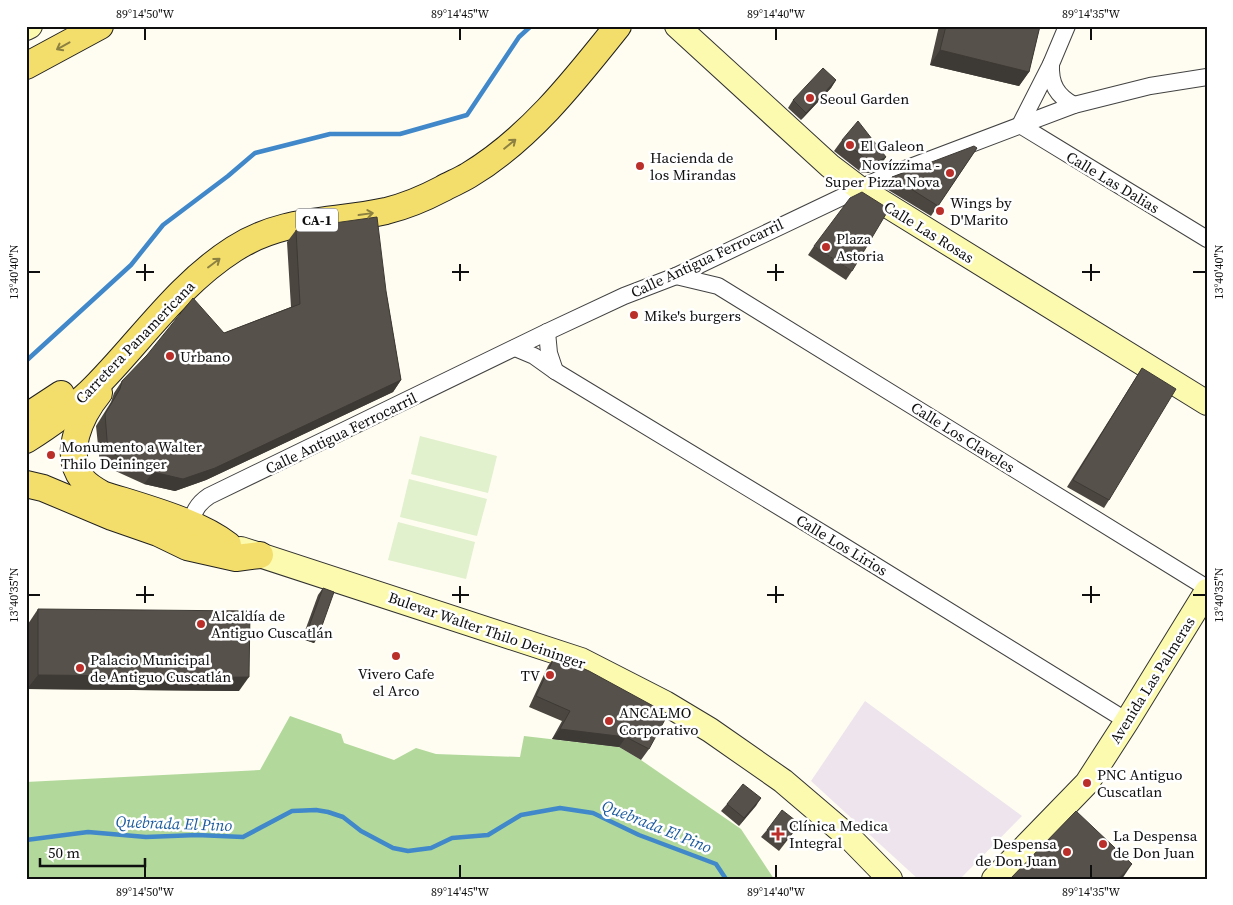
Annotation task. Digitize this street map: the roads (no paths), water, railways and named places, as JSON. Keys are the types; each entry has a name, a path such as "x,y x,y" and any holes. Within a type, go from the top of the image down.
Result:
{"main road":[{"path":"26,66 100,26"},
{"name":"Carretera Panamericana","path":"26,440 89,393 186,287 235,248 276,229 306,222 387,211 427,197 469,175 493,159 522,135 618,26"},
{"path":"26,417 46,405 89,372 186,287"},
{"path":"161,314 130,359 101,390 86,412 76,436 77,469 83,480 90,487 102,494 204,534"},
{"path":"26,484 42,488 112,517 158,533 187,547 236,558 260,555"}],"street":[{"path":"26,28 30,26"},
{"name":"Calle Las Rosas","path":"677,26 830,166 859,188 1207,403"},
{"path":"1020,125 1068,26"},
{"path":"1051,64 1050,74 1053,86 1059,94 1074,105"},
{"name":"Calle Antigua Ferrocarril","path":"204,534 199,503 209,496 547,332 624,296 676,276 712,257 884,176 1074,105 1150,86 1207,77"},
{"name":"Calle Las Dalias","path":"1020,125 1207,239"},
{"path":"712,257 718,286"},
{"name":"Calle Los Claveles","path":"676,276 718,286 1207,589"},
{"path":"547,332 548,352 555,371"},
{"name":"Calle Los Lirios","path":"515,348 534,356 555,371 1127,721"},
{"name":"Bulevar Walter Thilo Deininger","path":"26,471 89,500 204,534 260,555 580,660 664,703 710,730 783,781 851,839 890,879"},
{"name":"Calle Antigua Ferrocarril","path":"204,534 208,528 206,514 211,503 225,489"},
{"path":"158,533 224,547 204,534"},
{"name":"Avenida Las Palmeras","path":"994,879 1087,783 1207,589"}],"waterway":[{"path":"26,361 131,265 163,225 255,153 330,134 400,134 467,115 519,37 531,26"},
{"name":"Quebrada El Pino","path":"26,840 88,832 146,837 197,835 243,837 292,811 316,810 343,817 361,831 393,848 408,851 431,848 452,838 488,835 521,815 560,808 593,813 639,835 716,864 726,879"}],"place":[{"name":"Seoul Garden","path":"810,98"},
{"name":"El Galeon","path":"850,145"},
{"name":"Hacienda de los Mirandas","path":"640,166"},
{"name":"Novízzima - Super Pizza Nova","path":"950,173"},
{"name":"Wings by D'Marito","path":"940,211"},
{"name":"Plaza Astoria","path":"826,247"},
{"name":"Mike's burgers","path":"634,315"},
{"name":"Urbano","path":"170,356"},
{"name":"Monumento a Walter Thilo Deininger","path":"51,455"},
{"name":"Alcaldía de Antiguo Cuscatlán","path":"201,624"},
{"name":"Vivero Cafe el Arco","path":"396,656"},
{"name":"Palacio Municipal de Antiguo Cuscatlán","path":"80,668"},
{"name":"TV","path":"550,675"},
{"name":"ANCALMO Corporativo","path":"609,721"},
{"name":"PNC Antiguo Cuscatlan","path":"1087,783"},
{"name":"Clínica Medica Integral","path":"778,834"},
{"name":"La Despensa de Don Juan","path":"1103,844"},
{"name":"Despensa de Don Juan","path":"1067,852"}]}
